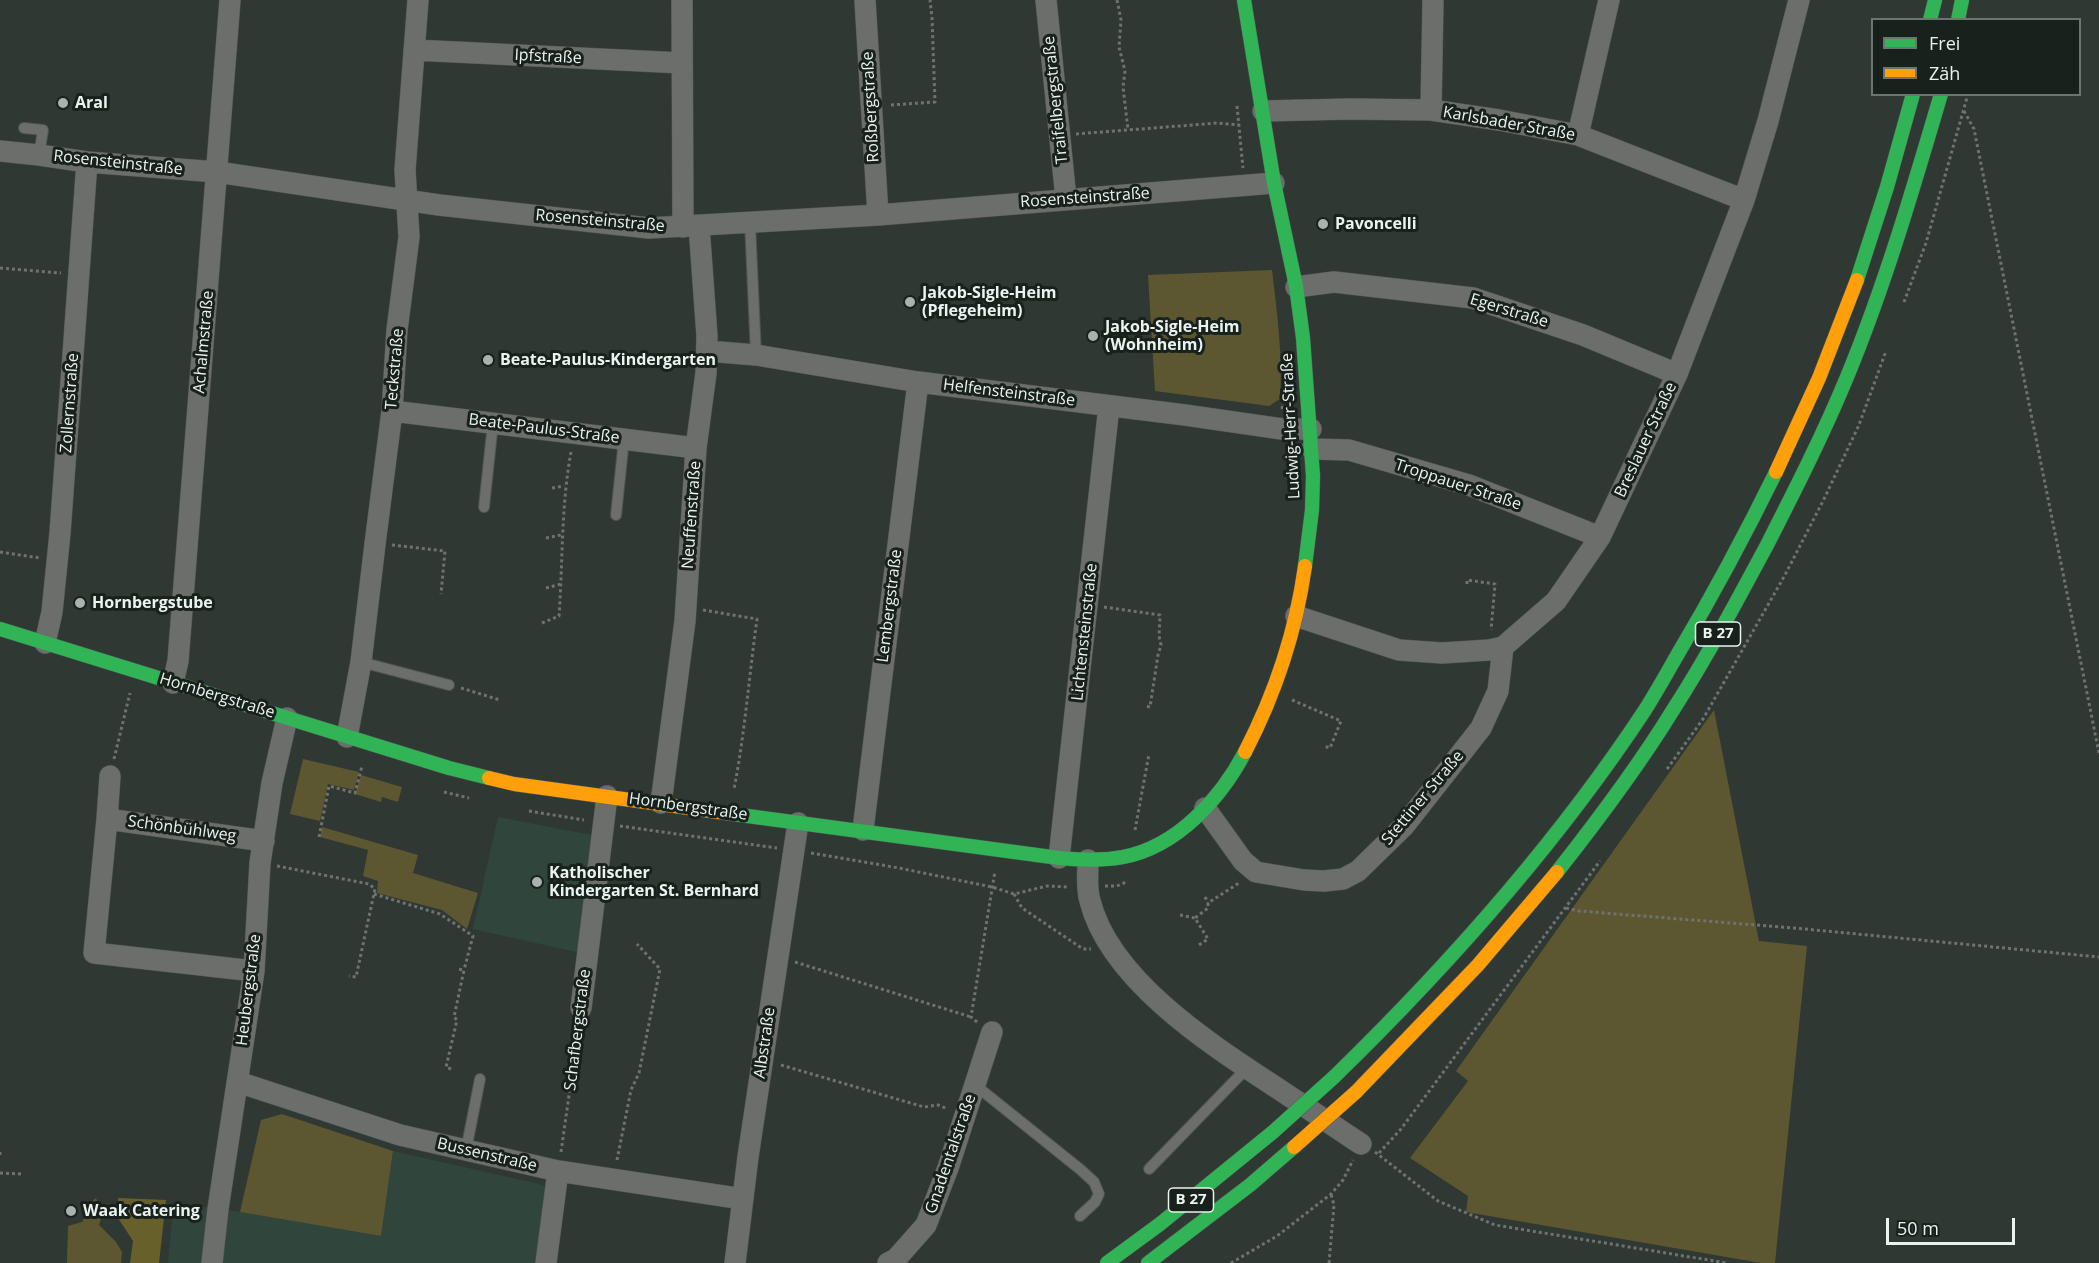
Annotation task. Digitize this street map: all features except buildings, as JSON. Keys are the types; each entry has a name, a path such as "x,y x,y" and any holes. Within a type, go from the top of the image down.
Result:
{"main road":[{"name":"Ludwig-Herr-Straße","path":"1088,860 1132,856 1150,849 1179,831 1204,808 1231,775 1246,752 1286,656 1296,616 1312,511 1311,439 1304,339 1296,287 1274,183 1244,0"},
{"path":"1930,18 1935,0"},
{"path":"1958,18 1962,0"},
{"name":"B 27","path":"1107,1263 1160,1224 1273,1132 1394,1020 1448,961 1559,828 1639,718 1710,599 1775,477 1836,337 1881,208 1912,96"},
{"name":"B 27","path":"1148,1263 1250,1185 1356,1092 1414,1036 1489,954 1577,847 1659,733 1730,615 1800,483 1857,353 1905,216 1940,96"},
{"name":"Hornbergstraße","path":"0,629 347,737 514,784 1059,858 1088,860"}],"street":[{"name":"Achalmstraße","path":"173,683 179,649 230,0"},
{"name":"Teckstraße","path":"347,737 361,662 392,411 397,330 409,237 405,170 418,0"},
{"name":"Neuffenstraße","path":"661,803 686,608 696,448 707,351 691,226 682,63 682,0"},
{"name":"Roßbergstraße","path":"865,0 878,215"},
{"name":"Traifelbergstraße","path":"1046,0 1066,199"},
{"path":"1431,110 1433,0"},
{"path":"1578,135 1610,0"},
{"name":"Breslauer Straße","path":"1496,649 1556,601 1600,537 1677,374 1744,200 1768,121 1799,0"},
{"name":"Ipfstraße","path":"414,50 682,63"},
{"name":"Karlsbader Straße","path":"1263,111 1431,110 1578,135 1744,200"},
{"name":"Rosensteinstraße","path":"0,151 87,162 217,172 439,205 649,228 878,215 1274,183"},
{"name":"Zollernstraße","path":"45,643 52,612 60,533 87,162"},
{"name":"Egerstraße","path":"1296,287 1334,282 1473,298 1583,335 1677,374"},
{"name":"Helfensteinstraße","path":"707,351 756,355 918,382 1289,430 1311,439"},
{"name":"Lembergstraße","path":"863,830 918,382"},
{"name":"Lichtensteinstraße","path":"1059,858 1109,406"},
{"name":"Beate-Paulus-Straße","path":"392,411 696,448"},
{"name":"Troppauer Straße","path":"1311,439 1469,485 1600,537"},
{"path":"1296,616 1399,650 1442,653 1496,649"},
{"name":"Stettiner Straße","path":"1256,872 1304,880 1324,880 1343,879 1358,871 1404,826 1481,728 1498,691 1496,649"},
{"name":"Heubergstraße","path":"212,1263 254,971 260,863 272,783 287,718"},
{"name":"Schönbühlweg","path":"110,776 107,819 264,840"},
{"name":"Schafbergstraße","path":"581,1008 607,796"},
{"path":"1204,808 1243,861 1256,872"},
{"path":"107,819 94,953 254,971"},
{"name":"Albstraße","path":"735,1263 762,1059 798,823"},
{"path":"1088,860 1087,887 1097,922 1114,951 1141,983 1172,1014 1211,1045 1370,1149"},
{"name":"Gnadentalstraße","path":"888,1263 896,1259 926,1225 948,1168 992,1032"},
{"name":"Bussenstraße","path":"238,1082 400,1135 558,1171 743,1199"},
{"path":"546,1263 558,1171"}],"lane":[{"path":"24,128 43,130 39,155"},
{"path":"750,223 756,355"},
{"path":"484,507 492,423"},
{"path":"616,515 624,439"},
{"path":"361,662 449,685"},
{"path":"1149,1169 1247,1068"},
{"path":"466,1150 480,1079"},
{"path":"975,1085 1057,1149 1094,1182 1099,1194 1095,1202 1080,1216"}],"path":[{"path":"871,106 936,102 930,0"},
{"path":"1117,0 1121,20 1119,47 1125,71 1123,87 1128,130"},
{"path":"1237,104 1243,168 1252,186"},
{"path":"1964,111 1974,129 2099,753"},
{"path":"1059,135 1218,123 1239,125"},
{"path":"0,268 79,274"},
{"path":"1285,392 1282,410 1289,430"},
{"path":"542,623 560,616 564,486 574,433"},
{"path":"552,488 564,486"},
{"path":"546,538 561,535"},
{"path":"375,544 445,551 441,594"},
{"path":"0,552 56,560"},
{"path":"1467,584 1467,580 1496,584 1496,649"},
{"path":"546,588 561,584"},
{"path":"1088,604 1160,615 1161,645 1156,655 1150,707 1146,706"},
{"path":"686,608 757,619 746,696 747,717 734,789"},
{"path":"110,776 135,670"},
{"path":"449,685 500,700"},
{"path":"1287,706 1290,699 1341,721 1330,748 1324,746"},
{"path":"1132,856 1149,754"},
{"path":"319,837 329,786 355,793 362,766"},
{"path":"971,1017 999,849"},
{"path":"260,863 369,884 375,889 356,977 349,976"},
{"path":"1208,903 1256,872"},
{"path":"1087,887 1117,886 1134,879"},
{"path":"374,894 440,914 473,936 454,1017 457,1020 446,1067 451,1069"},
{"path":"1014,894 1022,908 1083,949 1114,951"},
{"path":"1195,918 1208,908 1205,897"},
{"path":"1231,1263 1277,1236 1331,1194 1370,1149 1401,1129 1566,908 2099,957"},
{"path":"1180,915 1195,918 1208,939 1199,945"},
{"path":"614,1180 631,1090 639,1073 660,969 637,944"},
{"path":"778,957 971,1017 992,1032"},
{"path":"458,969 464,970"},
{"name":"Schafbergstraße","path":"558,1171 581,1008"},
{"path":"762,1059 924,1107 938,1105 965,1114"},
{"path":"1370,1149 1438,1201 1495,1225 1727,1263"},
{"path":"0,1173 21,1174"},
{"path":"1329,1263 1334,1205 1331,1194"}],"shaded area":[{"path":"1272,270 1280,350 1280,399 1269,406 1155,391 1148,275"},
{"path":"1714,710 1759,941 1807,946 1775,1263 1761,1263 1466,1212 1468,1196 1410,1158 1468,1081 1456,1071"},
{"path":"303,759 359,772 354,790 328,784 320,821 290,814"},
{"path":"361,775 402,787 398,802 382,797 381,802 355,794"},
{"name":"Katholischer Kindergarten St. Bernhard","path":"498,817 596,836 581,953 473,929"},
{"path":"322,827 418,855 413,873 478,893 467,929 442,910 377,893 378,881 363,876 368,850 320,837"},
{"path":"282,1114 393,1151 381,1236 240,1212 261,1120"},
{"path":"393,1151 556,1188 546,1263 168,1263 174,1203 381,1236"},
{"path":"96,1198 102,1216 99,1225 116,1242 122,1252 121,1263 67,1263 68,1226 82,1222 86,1215 85,1207"},
{"path":"118,1198 166,1200 159,1263 130,1263 133,1241 118,1218"}],"traffic: fast":[{"path":"1244,0 1274,183 1296,286 1303,338 1313,476 1312,510 1305,566"},
{"path":"1930,18 1935,0"},
{"path":"1958,18 1962,0"},
{"path":"1857,280 1887,187 1912,96"},
{"path":"1557,872 1632,773 1686,690 1767,545 1819,441 1874,307 1940,96"},
{"path":"1334,1077 1419,991 1499,902 1538,856 1611,760 1645,710 1692,630 1776,472"},
{"path":"0,629 449,768 489,778"},
{"path":"718,812 1059,858 1091,860 1115,858 1143,852 1179,832 1210,803 1245,752"},
{"path":"1273,1132 1334,1077"},
{"path":"1107,1263 1160,1224 1273,1132"},
{"path":"1148,1263 1250,1185 1294,1147"}],"traffic: slow":[{"path":"1776,472 1819,378 1857,280"},
{"path":"1245,752 1266,708 1283,662 1296,614 1305,566"},
{"path":"489,778 514,784 718,812"},
{"path":"1356,1092 1478,965 1557,872"},
{"path":"1294,1147 1356,1092"}],"place":[{"name":"Aral","path":"63,103"},
{"name":"Pavoncelli","path":"1323,224"},
{"name":"Jakob-Sigle-Heim (Pflegeheim)","path":"910,302"},
{"name":"Jakob-Sigle-Heim (Wohnheim)","path":"1093,336"},
{"name":"Beate-Paulus-Kindergarten","path":"488,360"},
{"name":"Hornbergstube","path":"80,603"},
{"name":"Katholischer Kindergarten St. Bernhard","path":"537,882"},
{"name":"Waak Catering","path":"71,1211"}]}
